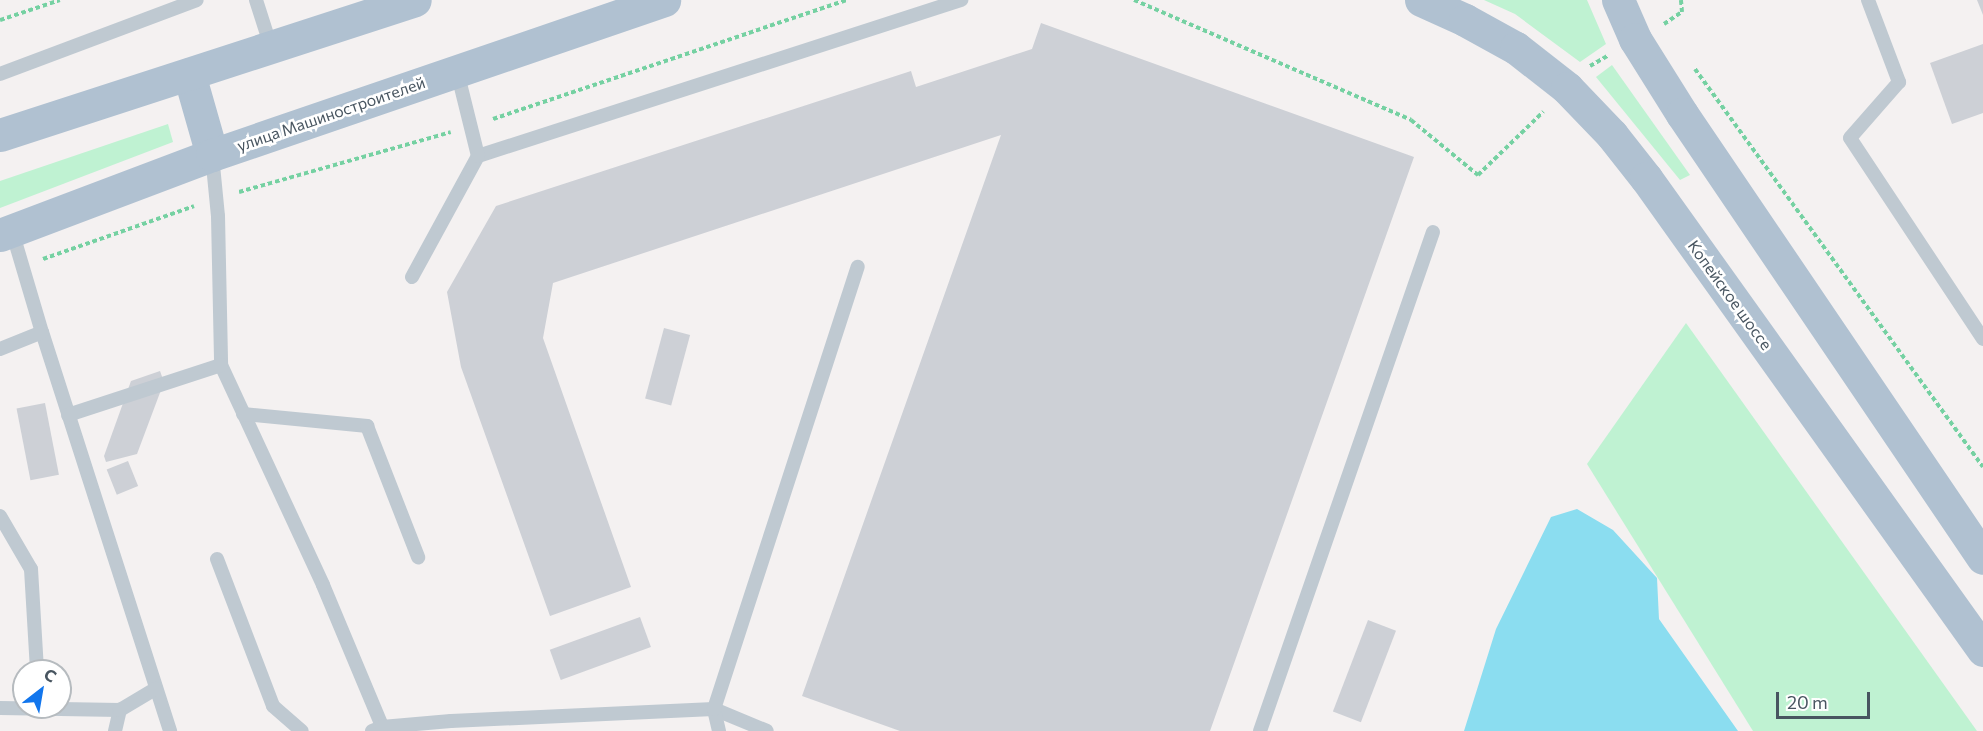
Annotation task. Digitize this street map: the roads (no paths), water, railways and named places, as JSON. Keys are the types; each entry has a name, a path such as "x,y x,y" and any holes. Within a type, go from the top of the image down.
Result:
{"main road":[{"path":"0,135 415,0"},
{"name":"улица Машиностроителей","path":"6,233 212,155 664,0"},
{"name":"Копейское шоссе","path":"1421,0 1465,20 1516,48 1567,88 1612,135 1646,178 1983,650"},
{"path":"1618,0 1635,39 1682,114 1983,558"},
{"path":"189,74 212,155"}],"lane":[{"path":"0,74 197,0"},
{"path":"256,0 271,47"},
{"path":"478,156 961,0"},
{"path":"1868,0 1899,82 1850,138 1983,339"},
{"path":"412,277 478,156 457,71"},
{"path":"212,155 216,198 221,365 323,585 379,730 714,709 767,731"},
{"path":"1260,731 1433,232"},
{"path":"6,233 22,266 170,731"},
{"path":"719,731 714,709 858,267"},
{"path":"0,349 42,332"},
{"path":"68,416 221,365"},
{"path":"243,414 367,426 418,557"},
{"path":"0,516 31,569 36,659"},
{"path":"217,559 273,706 302,731"},
{"path":"72,709 120,710 155,689"},
{"path":"115,731 120,710"}],"water":[{"path":"1577,509 1613,530 1657,578 1659,619 1738,731 1464,731 1496,629 1551,517"}]}
